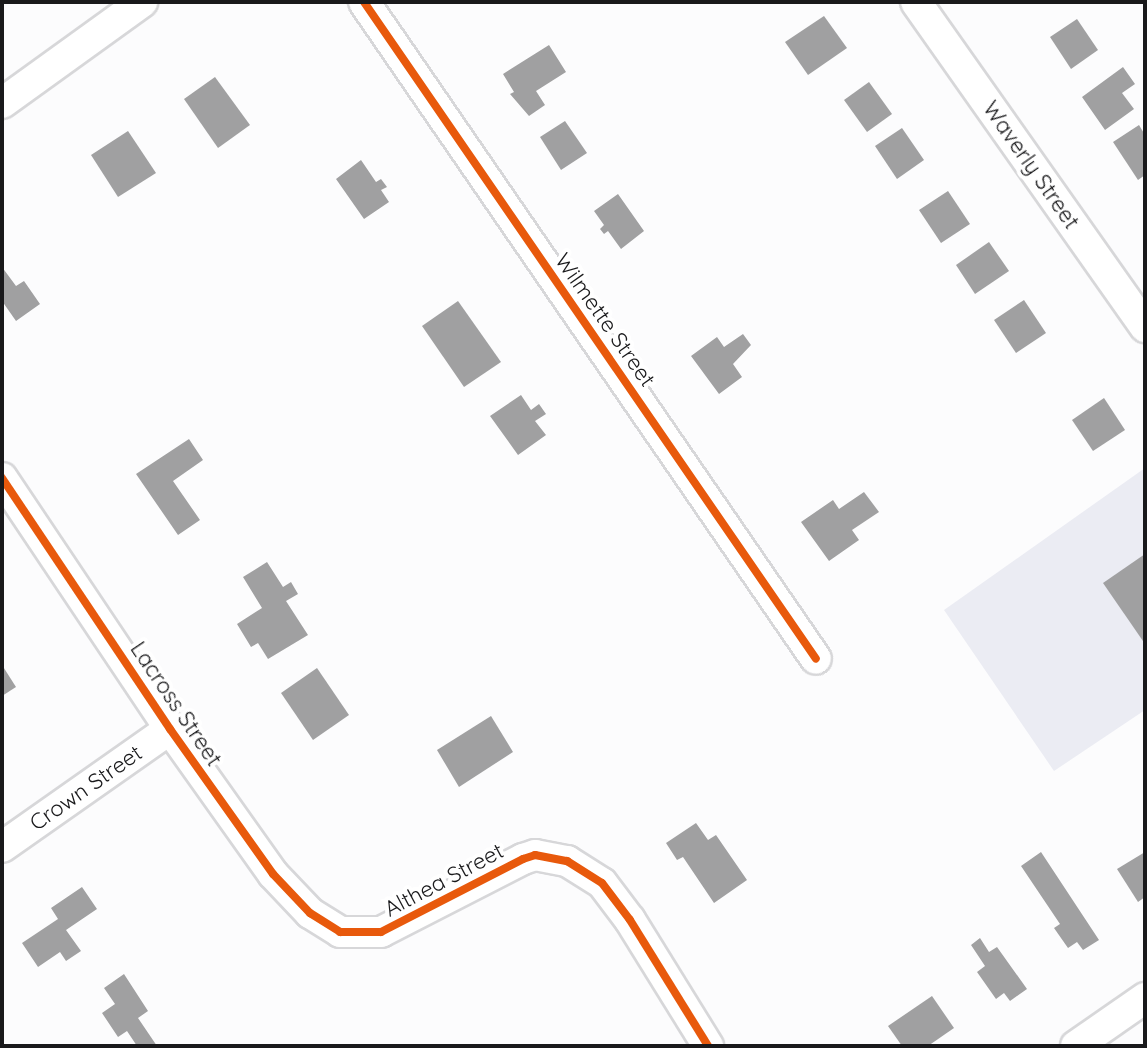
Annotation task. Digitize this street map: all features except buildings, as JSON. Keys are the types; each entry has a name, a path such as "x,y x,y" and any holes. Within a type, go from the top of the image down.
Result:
{"street":[{"path":"2,103 142,2"},
{"name":"Wilmette Street","path":"364,2 816,659"},
{"name":"Waverly Street","path":"916,2 1145,327"},
{"name":"Lacross Street","path":"2,478 170,729 273,874 310,913 340,932"},
{"name":"Crown Street","path":"2,847 170,729"},
{"name":"Althea Street","path":"340,932 362,935 397,928 535,855 567,861 602,883 630,920 708,1046"},
{"path":"1076,1046 1145,998"}],"shaded area":[{"path":"1145,468 1145,710 1054,771 944,610"}],"cycle path":[{"path":"364,2 816,659"},
{"path":"2,478 170,729 273,874 310,913 340,932 381,932 523,859 535,855 567,861 602,883 630,920 708,1046"}]}
